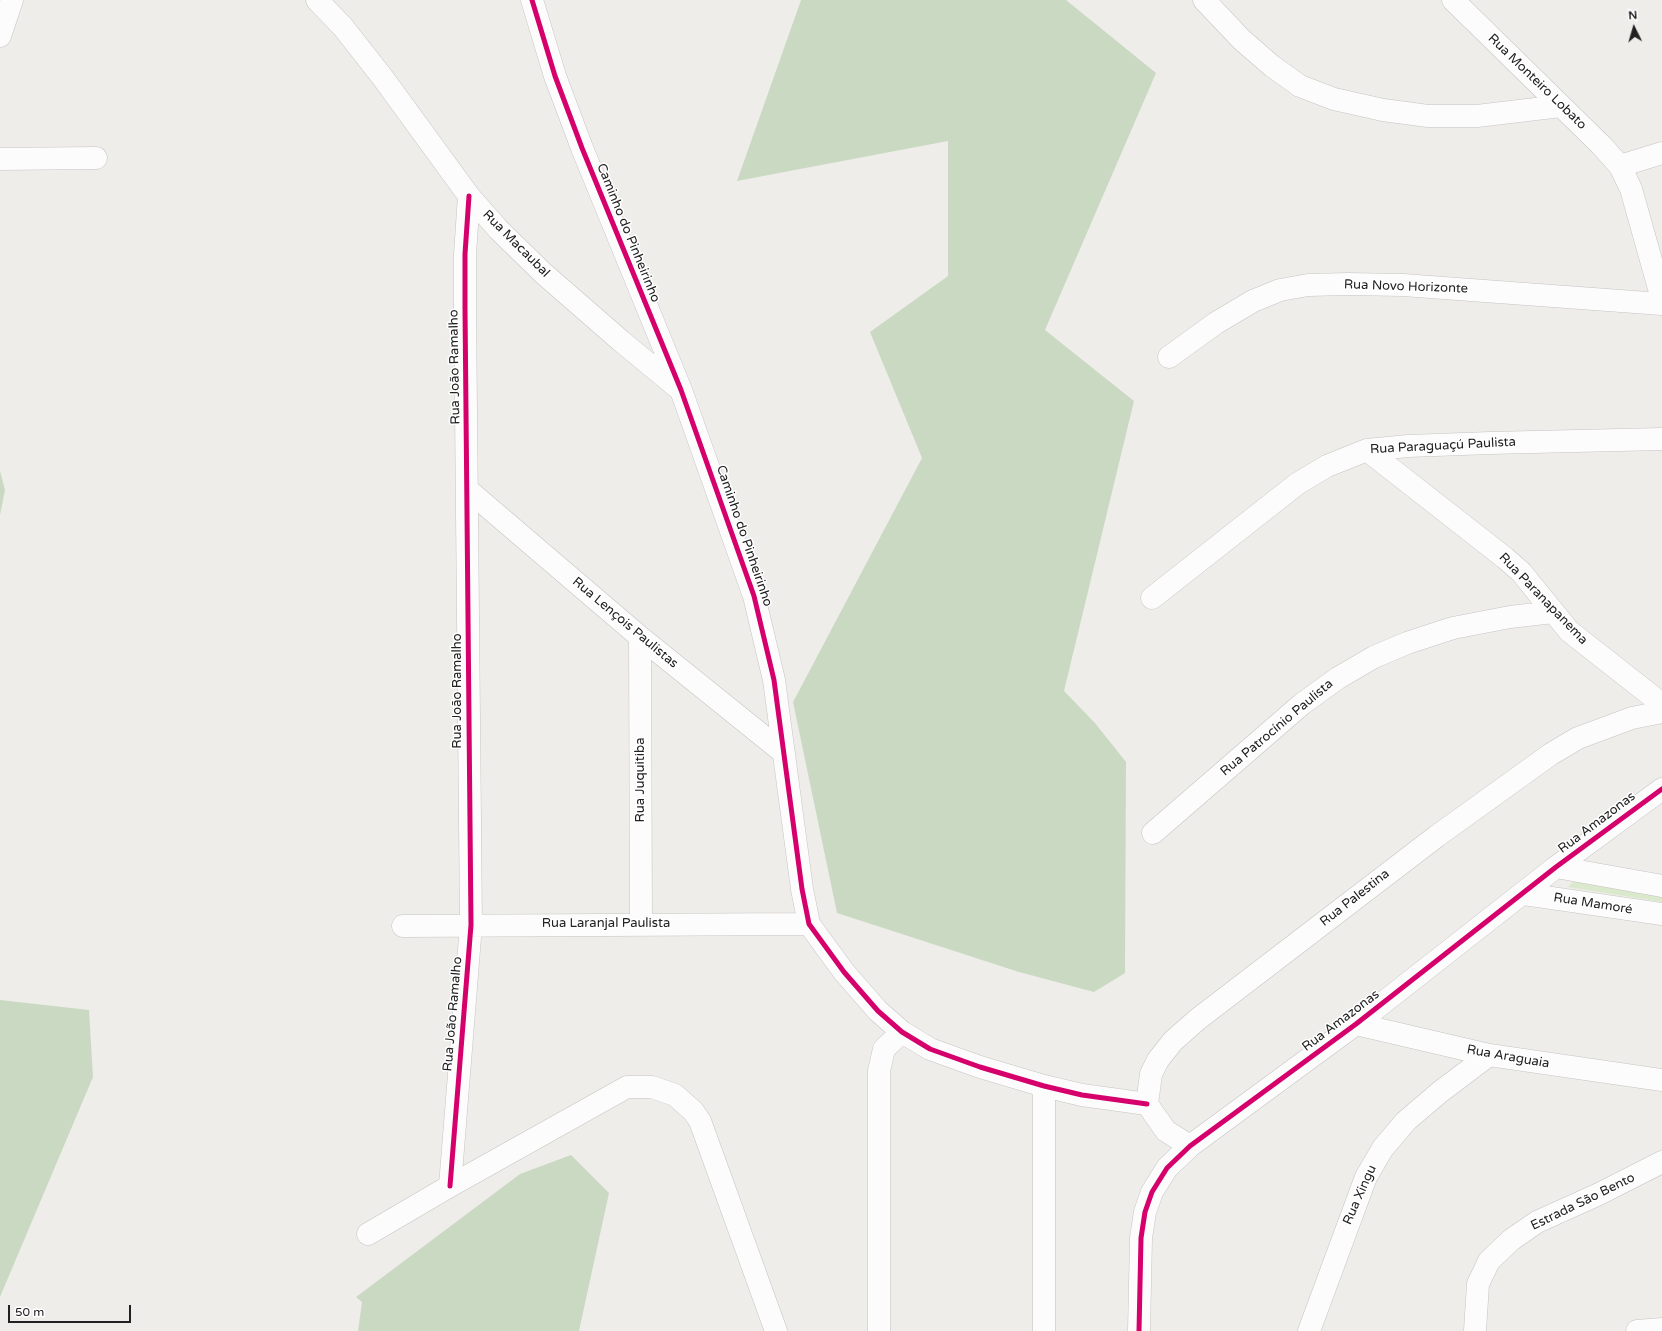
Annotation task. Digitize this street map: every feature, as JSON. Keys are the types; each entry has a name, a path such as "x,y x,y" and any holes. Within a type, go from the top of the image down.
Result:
{"street":[{"path":"0,36 12,0"},
{"name":"Rua Macaubal","path":"317,0 343,27 383,78 469,196 499,230 543,273 621,341 681,390"},
{"name":"Caminho do Pinheirinho","path":"532,0 555,76 582,148 681,390 754,596 774,680 802,889 809,924 844,972 878,1011 902,1032 937,1051 980,1067 1044,1086 1082,1095 1147,1104"},
{"path":"1204,0 1242,40 1272,66 1300,86 1334,99 1383,110 1428,116 1477,116 1561,106"},
{"name":"Rua Monteiro Lobato","path":"1453,0 1601,145 1620,166 1633,196 1662,299"},
{"path":"1620,166 1662,153"},
{"path":"0,159 96,158"},
{"name":"Rua João Ramalho","path":"450,1186 471,925 465,301 465,254 469,196"},
{"name":"Rua Novo Horizonte","path":"1170,357 1216,323 1253,301 1280,290 1308,285 1403,285 1662,304"},
{"name":"Rua Paraguaçú Paulista","path":"1152,598 1297,484 1327,466 1367,450 1408,446 1475,443 1662,439"},
{"name":"Rua Paranapanema","path":"1367,450 1506,558 1521,572 1569,630 1587,646 1662,704"},
{"name":"Rua Lençois Paulistas","path":"468,490 640,637 784,753"},
{"name":"Rua Patrocínio Paulista","path":"1153,833 1302,704 1338,678 1374,657 1407,643 1453,628 1510,617 1553,612"},
{"name":"Rua Juquitiba","path":"640,637 641,924"},
{"name":"Rua Palestina","path":"1147,1104 1151,1074 1158,1060 1173,1041 1198,1019 1437,836 1545,758 1578,738 1632,718 1662,712"},
{"name":"Rua Amazonas","path":"1139,1331 1141,1238 1145,1212 1152,1192 1167,1168 1190,1146 1356,1024 1524,894 1556,867 1662,789"},
{"path":"1556,867 1662,886"},
{"name":"Rua Mamoré","path":"1524,894 1662,914"},
{"name":"Rua Laranjal Paulista","path":"403,926 809,924"},
{"name":"Rua Araguaia","path":"1356,1024 1489,1056 1662,1080"},
{"path":"879,1331 879,1072 884,1049 902,1032"},
{"name":"Rua Xingu","path":"1309,1331 1366,1177 1383,1148 1406,1121 1440,1092 1489,1056"},
{"path":"368,1234 450,1186 627,1087 646,1086 664,1090 685,1102 700,1121 776,1331"},
{"path":"1044,1086 1044,1331"},
{"path":"1147,1104 1166,1131 1190,1146"},
{"name":"Estrada São Bento","path":"1475,1331 1478,1284 1489,1261 1511,1240 1537,1222 1599,1194 1662,1162"},
{"path":"1637,1331 1662,1329"}],"green space":[{"path":"801,0 1066,0 1156,73 1045,330 1134,401 1064,691 1095,723 1126,762 1125,973 1094,992 1019,972 837,913 793,702 922,458 870,332 948,276 948,141 737,181"},
{"path":"0,471 5,490 0,515"},
{"path":"1576,879 1662,894 1662,902 1568,887"},
{"path":"0,1000 89,1010 93,1077 0,1297"},
{"path":"571,1155 609,1193 579,1331 358,1331 362,1302 356,1297 520,1174"}],"cycle path":[{"path":"532,0 555,76 582,148 681,390 754,596 774,680 802,889 809,924 844,972 878,1011 902,1032 930,1049 980,1067 1044,1086 1082,1095 1147,1104"},
{"path":"450,1186 471,925 465,308 465,254 469,196"},
{"path":"1139,1331 1141,1238 1145,1212 1152,1192 1167,1168 1190,1146 1356,1024 1556,867 1662,789"}]}
